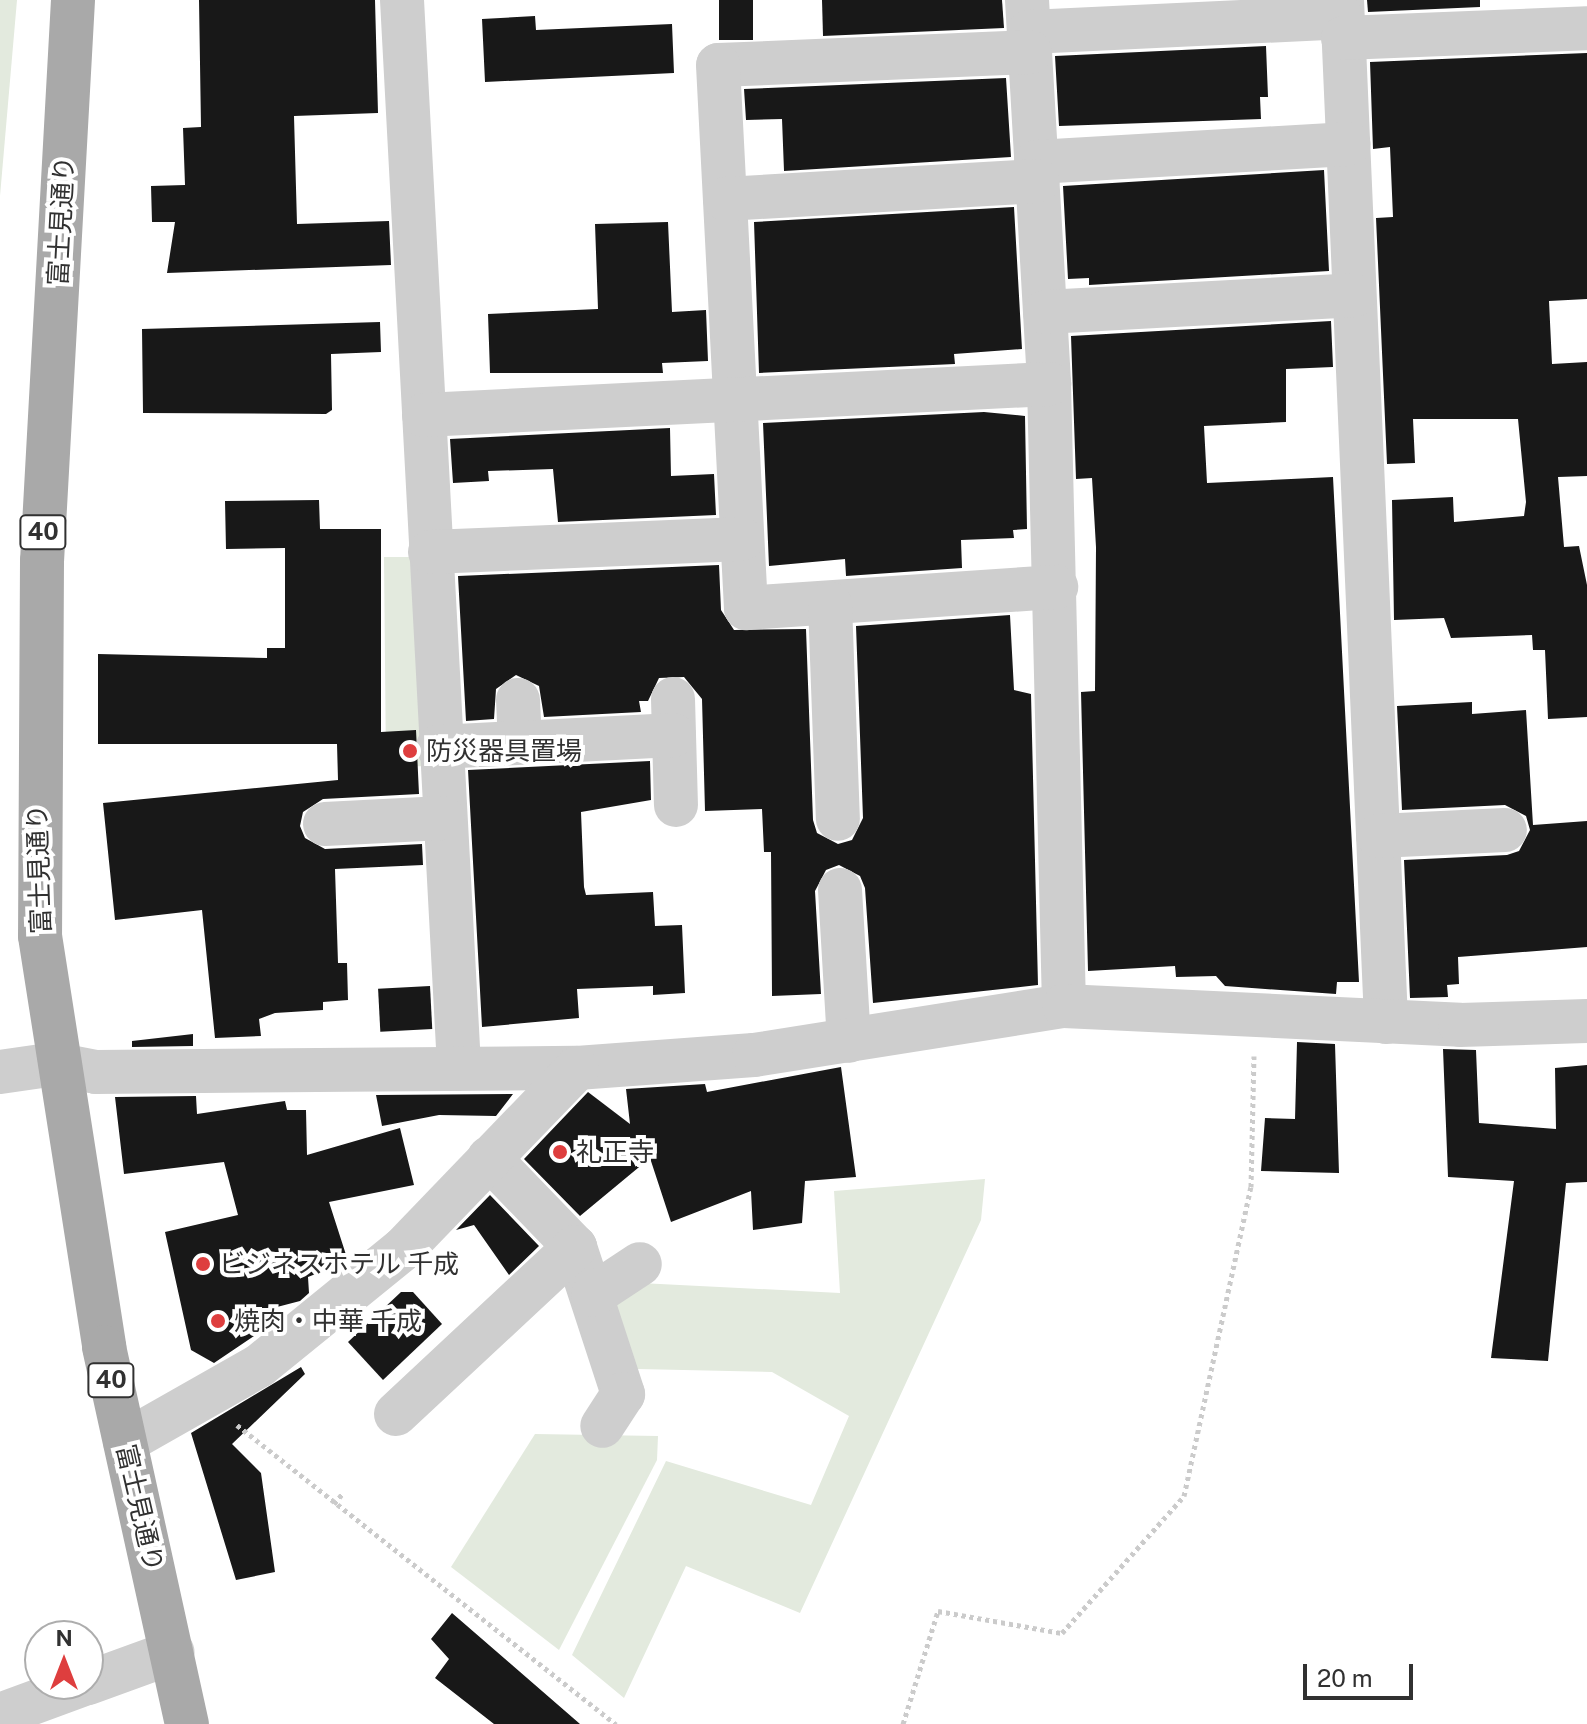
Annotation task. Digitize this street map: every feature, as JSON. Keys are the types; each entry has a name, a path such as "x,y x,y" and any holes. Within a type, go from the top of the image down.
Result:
{"main road":[{"name":"富士見通り","path":"73,0 36,768 40,936 55,1064 125,1442 187,1724"}],"street":[{"path":"402,0 438,747 459,1068"},
{"path":"1343,19 1386,1022"},
{"path":"1056,587 746,608 718,65 1029,28 1343,19 1587,28"},
{"path":"1029,28 1049,384 1064,1006"},
{"path":"725,199 1348,144"},
{"path":"1045,312 1354,295"},
{"path":"424,415 735,402 1049,384"},
{"path":"430,552 742,539"},
{"path":"830,604 838,819"},
{"path":"518,700 520,742"},
{"path":"438,747 520,742 673,717 676,805"},
{"path":"325,824 443,818"},
{"path":"1378,836 1505,830"},
{"path":"840,890 849,1041"},
{"path":"0,1072 55,1064 96,1072 577,1068 849,1041 1064,1006 1253,1012 1386,1022 1587,1021"},
{"path":"125,1442 259,1366 403,1249 577,1068"},
{"path":"489,1158 575,1247 623,1394 602,1426"},
{"path":"396,1414 575,1247"},
{"path":"593,1295 640,1264"},
{"path":"104,1677 173,1652"},
{"path":"0,1715 40,1700"}],"path":[{"path":"903,1724 938,1611 1062,1633 1184,1496 1251,1187 1253,1012"},
{"path":"213,1392 249,1440 616,1724"},
{"path":"334,1504 343,1493"}],"shaded area":[{"path":"0,0 17,0 0,196"},
{"path":"384,557 421,557 430,766 386,767"},
{"path":"985,1179 981,1220 800,1613 686,1566 624,1698 572,1655 666,1461 811,1505 849,1416 772,1372 637,1369 612,1303 640,1283 840,1293 834,1191"},
{"path":"535,1434 658,1436 657,1460 559,1650 451,1567"}],"building":[{"path":"199,0 375,0 378,113 294,116 297,224 389,221 391,265 167,273 175,222 152,222 151,186 185,185 183,128 201,127"},
{"path":"719,0 753,0 753,40 719,40"},
{"path":"822,0 1002,0 1004,28 823,36"},
{"path":"1367,0 1480,0 1480,7 1368,12"},
{"path":"535,16 536,30 672,24 674,73 485,82 482,19"},
{"path":"1266,46 1268,97 1260,97 1261,119 1059,126 1055,56"},
{"path":"1587,53 1587,299 1549,301 1552,364 1587,362 1587,476 1558,477 1564,547 1579,546 1587,585 1587,717 1548,719 1545,650 1533,650 1532,635 1451,638 1444,618 1394,620 1392,500 1453,497 1454,522 1524,516 1526,502 1518,419 1413,419 1415,463 1387,464 1376,218 1393,217 1390,147 1373,149 1370,62"},
{"path":"1006,78 1011,157 784,171 782,119 746,120 744,89"},
{"path":"1324,170 1329,271 1089,285 1089,278 1068,279 1063,186"},
{"path":"1014,207 1022,349 954,354 955,364 759,373 754,222"},
{"path":"668,222 672,312 706,310 708,361 662,363 663,373 490,373 488,314 598,309 595,224"},
{"path":"1331,321 1333,367 1286,369 1286,422 1204,426 1207,483 1333,477 1359,982 1337,982 1336,994 1225,986 1216,976 1176,977 1175,966 1088,971 1081,692 1095,691 1096,547 1092,478 1076,479 1071,336"},
{"path":"380,322 381,352 331,354 332,410 326,414 143,413 142,329"},
{"path":"984,412 1025,416 1027,529 1013,530 1014,538 961,540 962,568 846,576 845,559 769,566 763,423"},
{"path":"670,428 671,476 714,474 716,515 558,522 553,469 488,471 489,481 453,483 450,439"},
{"path":"319,500 320,529 381,529 381,732 416,730 419,794 323,799 303,812 300,826 305,838 325,849 422,844 423,865 335,869 338,963 347,963 348,1000 323,1002 323,1010 275,1013 259,1019 261,1036 215,1038 202,910 115,920 103,803 338,780 337,744 98,744 98,654 267,658 267,648 285,648 285,548 226,549 225,501"},
{"path":"719,565 721,610 734,630 806,629 813,820 817,833 838,844 852,840 863,818 856,626 1010,615 1014,690 1031,694 1038,985 873,1003 865,888 860,876 839,865 826,870 815,891 821,994 772,996 771,852 764,852 762,809 705,811 702,699 684,677 659,678 648,701 639,701 641,712 544,717 539,686 516,675 496,689 494,719 466,721 458,576"},
{"path":"1472,702 1472,714 1526,710 1533,825 1587,821 1587,947 1458,957 1459,984 1447,985 1448,997 1410,998 1404,860 1507,855 1519,851 1530,830 1526,816 1505,805 1402,810 1397,706"},
{"path":"650,761 651,800 581,812 584,887 586,895 653,892 655,926 682,925 685,993 653,995 653,986 577,989 579,1018 482,1027 468,770"},
{"path":"430,986 432,1029 380,1032 378,989"},
{"path":"193,1034 193,1046 132,1047 132,1041"},
{"path":"1297,1042 1335,1044 1339,1173 1261,1171 1265,1118 1295,1119"},
{"path":"1443,1049 1476,1050 1479,1123 1556,1129 1555,1068 1587,1065 1587,1182 1566,1183 1548,1361 1491,1358 1514,1181 1448,1177"},
{"path":"841,1067 856,1177 805,1181 802,1223 753,1230 751,1191 671,1222 650,1158 580,1216 524,1159 588,1092 630,1124 626,1089 705,1084 707,1092"},
{"path":"513,1094 496,1116 439,1115 382,1126 376,1095"},
{"path":"196,1096 197,1114 285,1101 287,1110 306,1110 307,1155 400,1128 414,1185 329,1202 348,1261 308,1277 309,1293 300,1301 250,1314 254,1336 214,1363 191,1350 165,1232 238,1215 224,1162 124,1174 115,1097"},
{"path":"490,1195 539,1246 509,1275 474,1225 456,1230"},
{"path":"401,1292 413,1292 442,1324 383,1380 348,1342"},
{"path":"301,1367 305,1374 232,1444 261,1473 275,1572 236,1580 191,1433"},
{"path":"452,1613 580,1724 494,1724 435,1678 449,1659 431,1639"}],"place":[{"name":"防災器具置場","path":"410,751"},
{"name":"礼正寺","path":"560,1152"},
{"name":"ビジネスホテル 千成","path":"203,1264"},
{"name":"焼肉・中華 千成","path":"218,1321"}]}
